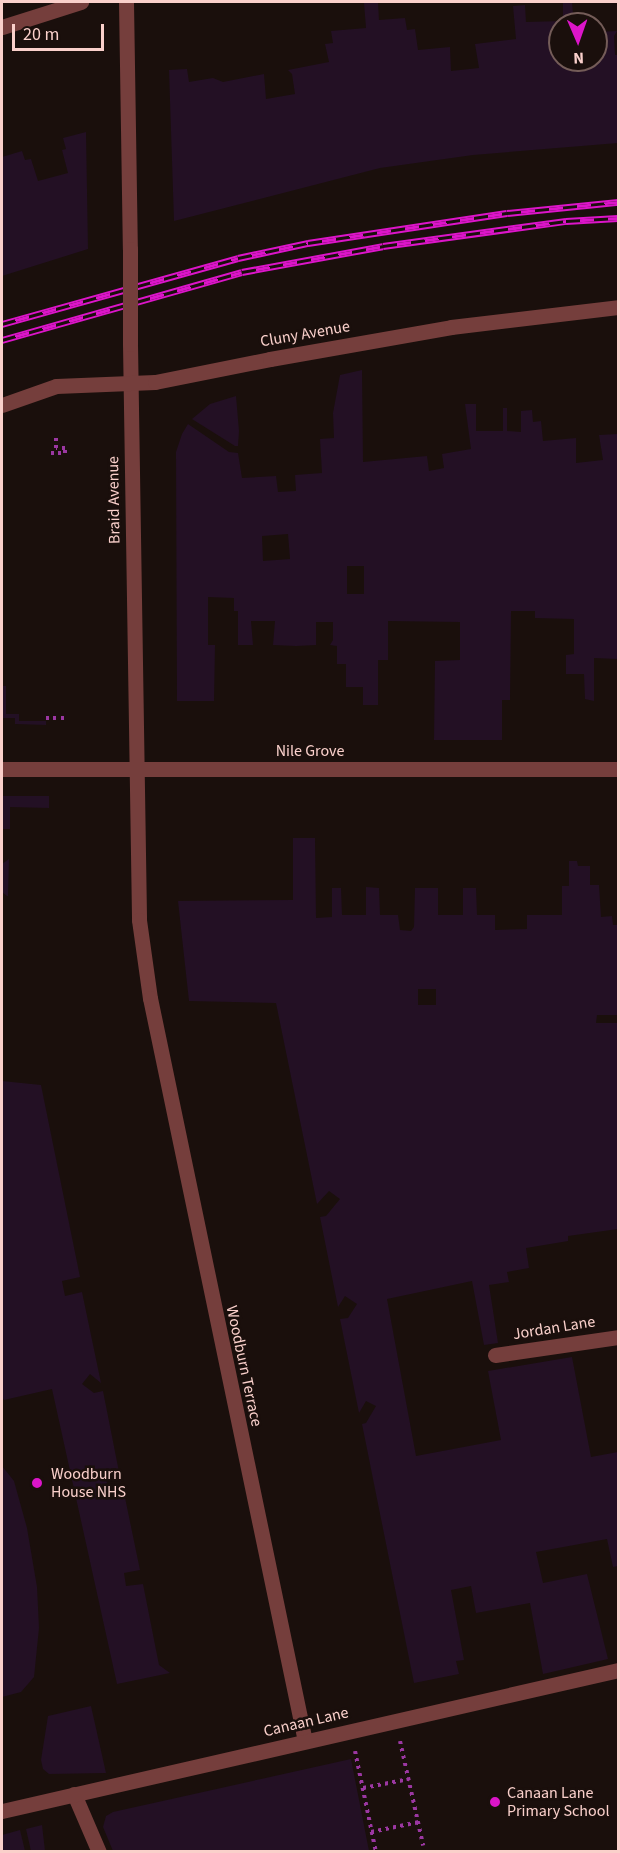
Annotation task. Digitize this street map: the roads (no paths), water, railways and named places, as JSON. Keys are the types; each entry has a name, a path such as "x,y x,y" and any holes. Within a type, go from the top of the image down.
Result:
{"street":[{"path":"2,27 81,2"},
{"name":"Braid Avenue","path":"126,2 138,910 150,998"},
{"name":"Cluny Avenue","path":"2,405 56,386 155,382 270,358 451,327 618,308"},
{"name":"Nile Grove","path":"2,769 618,769"},
{"name":"Woodburn Terrace","path":"150,998 304,1741"},
{"name":"Jordan Lane","path":"495,1355 618,1337"},
{"name":"Canaan Lane","path":"2,1811 618,1670"},
{"path":"74,1794 99,1851"}],"railway":[{"path":"2,324 238,258 308,243 507,213 618,202"},
{"path":"2,340 242,272 383,246 566,221 618,218"}],"place":[{"name":"Woodburn House NHS","path":"37,1483"},
{"name":"Canaan Lane Primary School","path":"495,1802"}]}
